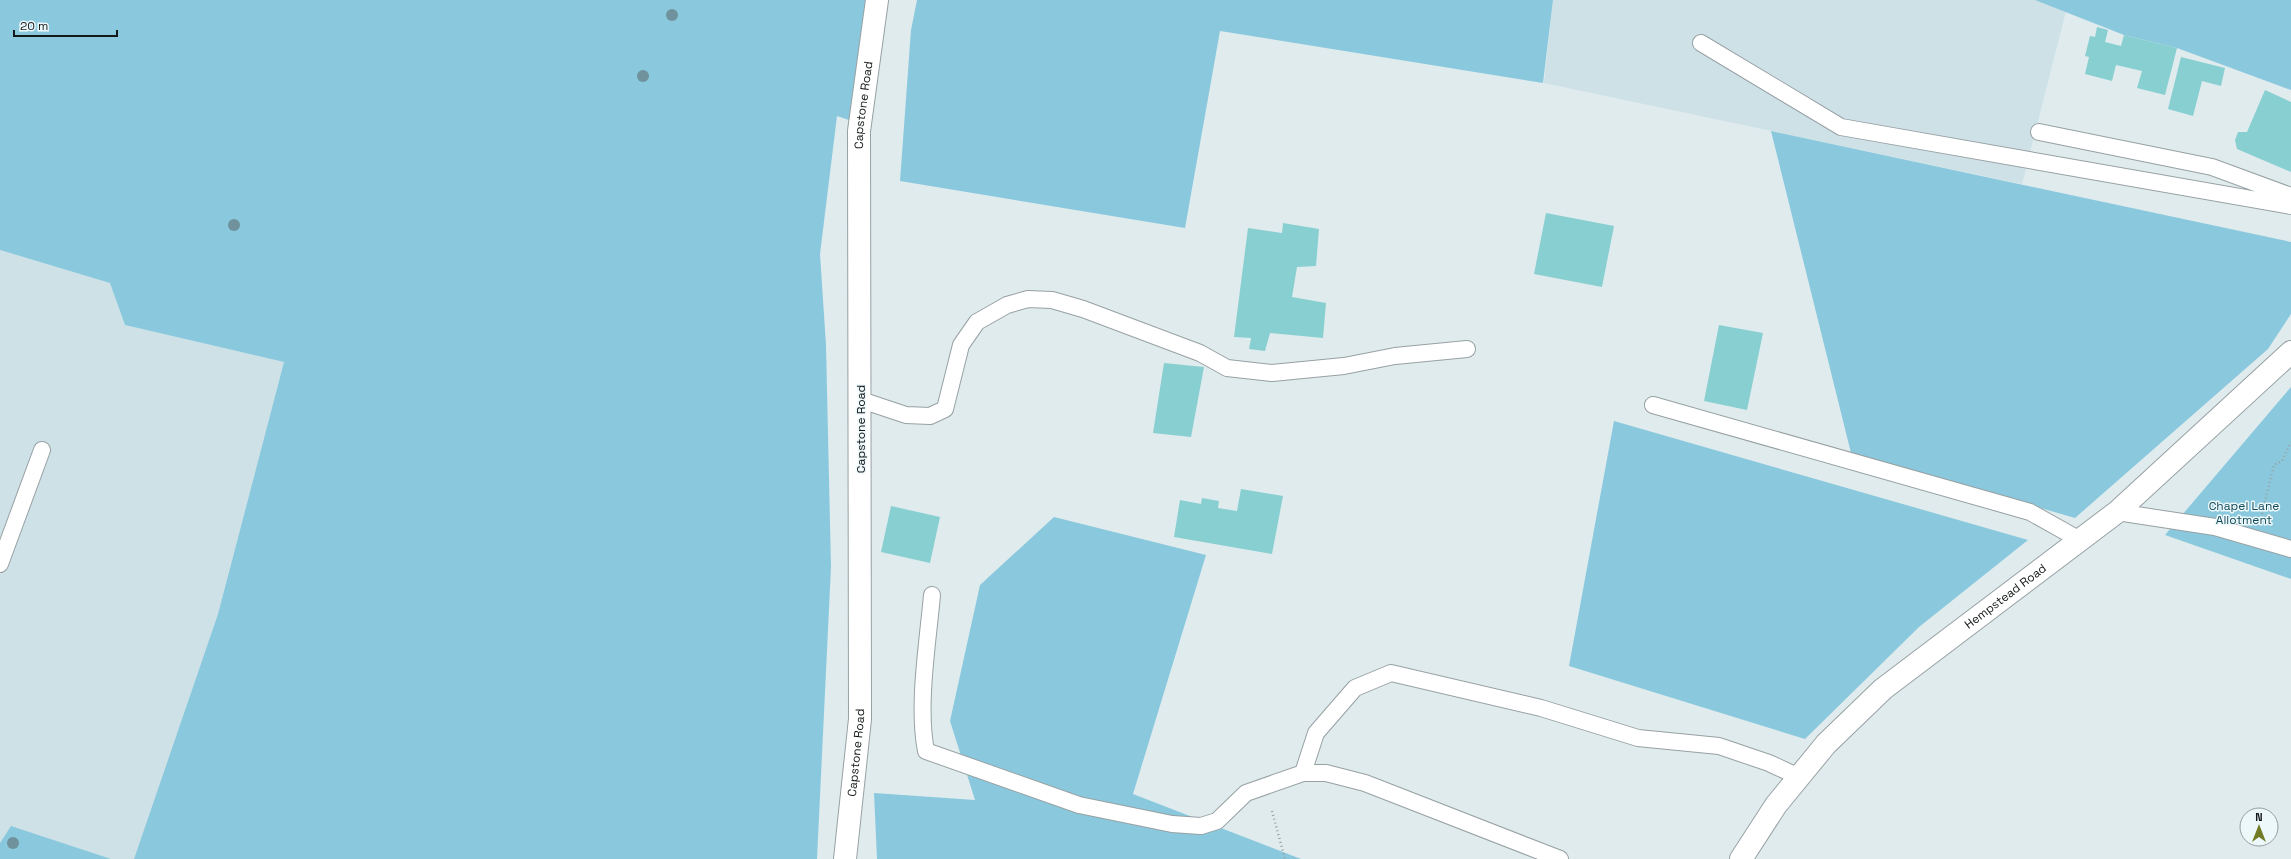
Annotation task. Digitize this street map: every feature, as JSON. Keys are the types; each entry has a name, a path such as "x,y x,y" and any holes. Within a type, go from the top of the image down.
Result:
{"street":[{"name":"Capstone Road","path":"845,859 860,719 861,400 859,131 877,0"},
{"name":"Hempstead Road","path":"1742,859 1776,805 1798,777 1826,744 1883,689 2117,512 2291,352"}],"lane":[{"path":"1701,43 1841,127 2291,206"},
{"path":"2039,132 2212,167 2291,196"},
{"path":"861,400 906,415 930,416 945,409 961,346 977,322 1007,305 1028,299 1052,300 1083,309 1200,353 1227,368 1272,373 1344,366 1395,356 1466,350"},
{"path":"1653,405 2030,512 2080,540"},
{"path":"0,564 42,450"},
{"path":"2117,512 2215,528 2291,549"},
{"path":"932,595 923,712 923,736 926,751 1079,805 1172,824 1201,826 1217,821 1246,793 1303,773 1326,773 1366,783 1560,859"},
{"path":"1303,773 1316,733 1355,688 1391,673 1541,708 1638,738 1719,746 1769,763 1798,777"}],"path":[{"path":"2256,540 2274,465 2282,462 2291,442"},
{"path":"1265,786 1285,859"}],"shaded area":[{"path":"1553,0 2035,0 2066,11 2022,184 1544,83"},
{"path":"0,250 111,283 125,325 284,362 218,614 134,859 0,859"}],"green space":[{"path":"0,0 867,0 849,120 837,116 820,254 826,345 831,567 817,859 134,859 218,614 284,362 125,325 110,283 0,250"},
{"path":"917,0 1553,0 1543,83 1220,31 1185,228 900,181 911,30"},
{"path":"2035,0 2291,0 2291,90 2177,48 2124,35"},
{"path":"1771,131 2291,242 2291,314 2268,349 2075,518 1851,453"},
{"name":"Chapel Lane Allotment","path":"2291,387 2291,579 2165,535"},
{"path":"1614,421 2028,540 1919,627 1805,739 1569,666"},
{"path":"1054,517 1206,555 1133,794 1301,859 877,859 874,793 975,800 950,721 980,585"},
{"path":"11,826 111,859 0,859 0,843"}],"building":[{"path":"2097,27 2108,30 2105,42 2121,46 2124,35 2177,48 2165,95 2137,88 2142,71 2116,65 2112,81 2085,74 2089,57 2085,56 2090,36 2095,37"},
{"path":"2181,57 2225,68 2221,86 2202,81 2193,116 2168,109"},
{"path":"2265,90 2291,102 2291,172 2237,149 2235,140 2238,132 2247,132"},
{"path":"1546,213 1614,226 1602,287 1534,274"},
{"path":"1283,223 1319,229 1316,266 1297,267 1292,297 1326,303 1323,338 1270,333 1265,351 1249,349 1251,338 1234,337 1248,228 1282,233"},
{"path":"1719,325 1763,333 1747,410 1704,401"},
{"path":"1164,363 1204,367 1191,437 1153,433"},
{"path":"1241,489 1283,496 1272,554 1174,537 1180,500 1201,504 1202,498 1219,501 1218,508 1237,511"},
{"path":"891,506 940,517 930,563 881,552"}]}
